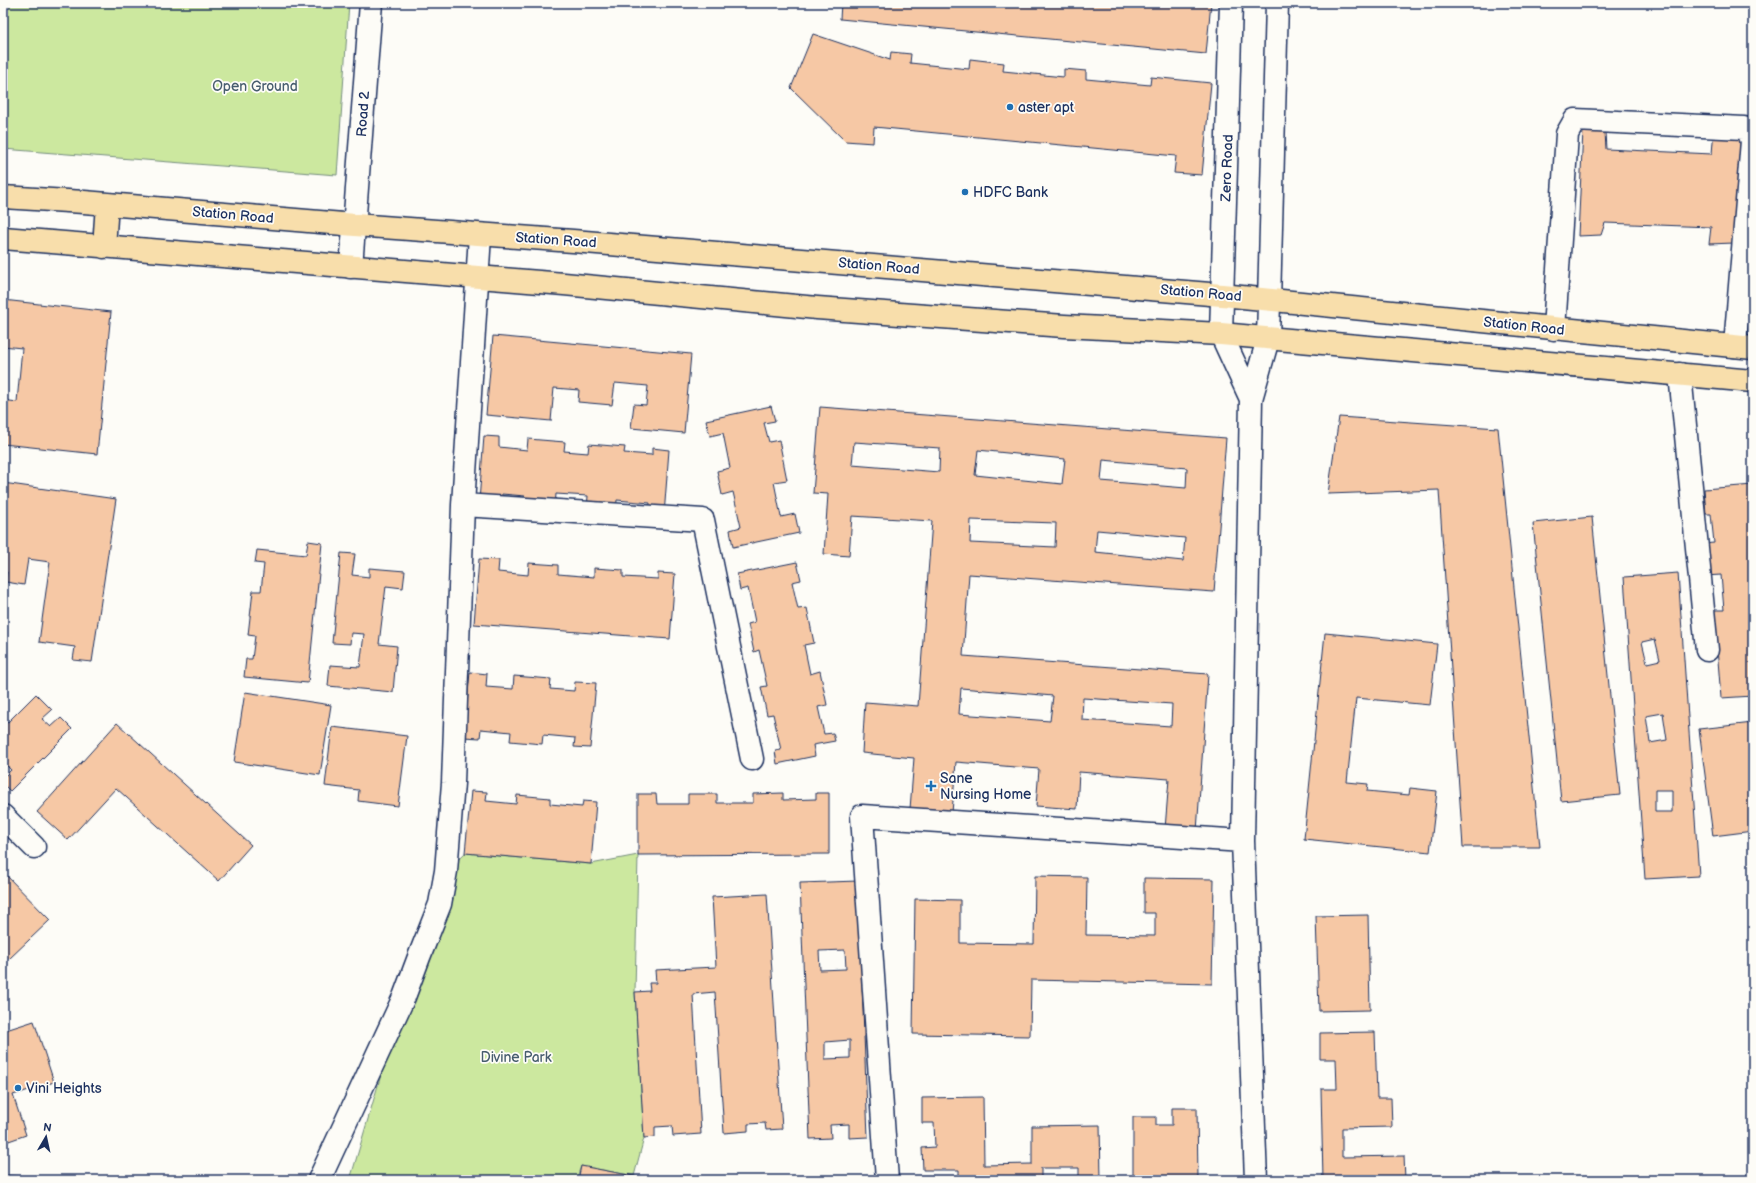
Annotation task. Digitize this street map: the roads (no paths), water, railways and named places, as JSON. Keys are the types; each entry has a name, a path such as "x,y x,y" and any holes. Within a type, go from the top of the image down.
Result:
{"main road":[{"name":"Station Road","path":"3,197 107,204 480,235 580,241 1222,294 1270,301 1744,347"},
{"path":"104,247 107,204"},
{"path":"3,238 476,278 564,284 833,309 1064,326 1221,334 1753,381"}],"street":[{"name":"Road 2","path":"351,267 371,3"},
{"name":"Zero Road","path":"1221,334 1231,3"},
{"path":"1256,1180 1243,841 1251,399 1268,339 1277,3"},
{"path":"1554,329 1567,134 1575,120 1744,128 1752,140 1744,347"},
{"path":"319,1180 404,997 440,904 446,871 453,783 463,505 476,278 480,235"},
{"path":"1221,334 1251,399"},
{"path":"1680,374 1708,650"},
{"path":"463,505 703,520 752,759"},
{"path":"3,816 34,847"},
{"path":"887,1180 862,816 1243,841"}],"place":[{"name":"aster apt","path":"1010,107"},
{"name":"HDFC Bank","path":"965,192"},
{"name":"Sane Nursing Home","path":"931,786"},
{"name":"Vini Heights","path":"18,1088"}],"park label":[{"name":"Open Ground","path":"255,86"},
{"name":"Divine Park","path":"516,1057"}]}
